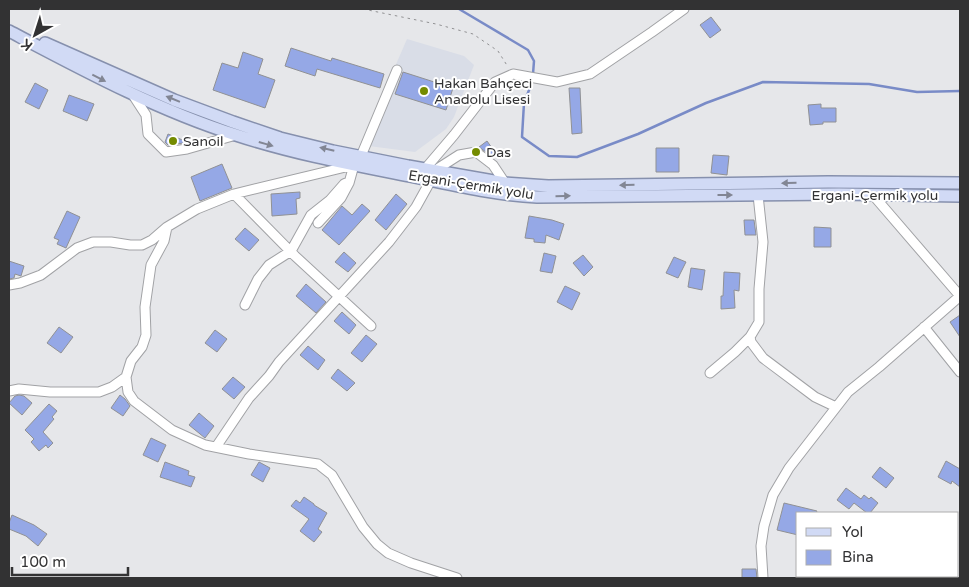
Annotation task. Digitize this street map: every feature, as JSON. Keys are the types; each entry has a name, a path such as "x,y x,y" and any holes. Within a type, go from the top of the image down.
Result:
{"main road":[{"name":"Ergani-Çermik yolu","path":"9,30 133,95 236,135 283,148 430,173 505,183 548,186 828,182 960,183"},
{"name":"Ergani-Çermik yolu","path":"9,30 48,44 174,100 232,122 358,161"},
{"name":"Ergani-Çermik yolu","path":"430,173 523,196 960,196"}],"street":[{"path":"216,447 250,398 270,376 279,362 389,242 416,207 430,173 454,135 495,82 513,74 557,82 590,74 684,9"},
{"path":"318,223 341,198 349,183 397,70"},
{"path":"133,95 146,115 148,134 166,152 187,149 236,135"},
{"path":"430,173 460,156 476,152 493,165 505,183"},
{"path":"9,285 20,283 41,274 78,248 93,242 142,245 197,209 234,194 358,161"},
{"path":"245,305 258,279 269,265 291,251 311,215 330,200 344,184 349,183"},
{"path":"234,194 371,326"},
{"path":"710,373 750,337 759,322 759,288 763,242 758,195"},
{"path":"764,578 761,546 764,526 773,495 789,468 848,392 960,296 873,195"},
{"path":"167,228 164,240 151,265 145,307 146,335 142,347 131,361 126,377 128,392 134,401 172,430 205,445 249,454 318,464 332,475 363,527 377,544 388,553 411,563 457,578"},
{"path":"924,328 960,372"},
{"path":"750,337 751,342 763,358 815,397 836,407"},
{"path":"9,391 19,389 50,392 99,392 112,387 126,377"}],"path":[{"path":"363,9 436,24 473,34 498,51 513,74"}],"shaded area":[{"name":"Hakan Bahçeci Anadolu Lisesi","path":"407,39 464,56 474,65 454,117 446,129 415,152 361,145"}],"building":[{"path":"711,17 721,30 710,38 700,25"},
{"path":"291,48 331,61 332,58 384,74 380,88 317,69 315,76 285,66"},
{"path":"243,52 263,59 258,74 275,80 265,108 213,90 222,63 238,68"},
{"path":"403,72 453,88 446,110 395,94"},
{"path":"35,83 48,90 39,109 25,102"},
{"path":"569,88 580,88 582,133 572,134"},
{"path":"69,95 94,104 87,121 63,111"},
{"path":"821,104 821,108 836,108 836,122 810,125 808,105"},
{"path":"168,134 185,141 184,143 168,145 165,142"},
{"path":"487,141 497,155 494,158 479,147"},
{"path":"656,148 679,148 679,172 656,172"},
{"path":"713,155 729,156 727,175 711,173"},
{"path":"222,164 232,188 200,201 191,177"},
{"path":"300,192 300,198 296,199 297,214 272,216 271,194"},
{"path":"396,194 407,204 386,230 375,220"},
{"path":"362,204 370,211 339,245 322,230 342,206 352,215"},
{"path":"67,211 80,217 66,248 57,244 59,240 54,238"},
{"path":"529,216 564,224 559,240 546,235 545,243 534,242 534,239 525,238"},
{"path":"744,220 754,220 756,235 745,235"},
{"path":"814,227 831,228 831,247 814,247"},
{"path":"245,228 259,240 249,251 235,239"},
{"path":"344,252 356,263 348,272 335,262"},
{"path":"544,253 556,256 552,273 540,271"},
{"path":"583,255 593,267 584,276 573,263"},
{"path":"674,257 686,262 678,278 666,273"},
{"path":"9,261 24,266 21,276 15,274 14,278 9,279"},
{"path":"691,268 705,270 702,290 688,287"},
{"path":"724,272 740,273 739,291 734,290 735,308 721,309"},
{"path":"306,284 326,302 316,313 296,296"},
{"path":"565,286 580,293 572,310 557,302"},
{"path":"342,312 356,325 349,334 334,321"},
{"path":"960,315 960,337 950,322"},
{"path":"59,327 73,337 61,353 47,343"},
{"path":"215,330 227,339 217,352 205,343"},
{"path":"366,335 377,344 362,362 351,353"},
{"path":"308,346 325,360 318,370 300,355"},
{"path":"338,369 355,383 347,391 331,378"},
{"path":"233,377 245,387 234,399 222,389"},
{"path":"120,395 130,406 123,416 111,408"},
{"path":"15,396 24,396 32,403 22,415 9,403"},
{"path":"49,404 57,411 52,417 54,419 43,432 53,443 48,448 46,445 39,451 31,442 34,439 25,430"},
{"path":"199,413 214,426 205,438 189,425"},
{"path":"151,438 166,445 158,462 143,455"},
{"path":"946,461 960,469 960,487 952,481 951,484 938,477"},
{"path":"165,462 189,471 188,475 195,477 191,487 160,477"},
{"path":"259,462 270,468 263,482 251,475"},
{"path":"880,467 894,478 886,488 872,477"},
{"path":"846,488 861,499 864,495 869,499 871,497 878,503 871,512 866,512 854,503 849,509 837,500"},
{"path":"304,497 327,513 318,529 322,532 314,542 300,531 309,519 291,506 296,500 300,503"},
{"path":"784,503 817,511 796,512 796,535 777,530"},
{"path":"12,515 34,525 47,534 38,546 26,536 9,529"},
{"path":"742,569 756,569 757,578 742,578"}],"waterway":[{"path":"459,9 528,50 534,61 533,74"},
{"path":"532,80 524,103 522,137 549,156 577,157 638,134 706,103 763,82 869,84 917,92 960,91"}],"place":[{"name":"Hakan Bahçeci Anadolu Lisesi","path":"424,91"},
{"name":"Sanoil","path":"173,141"},
{"name":"Das","path":"476,152"}]}
